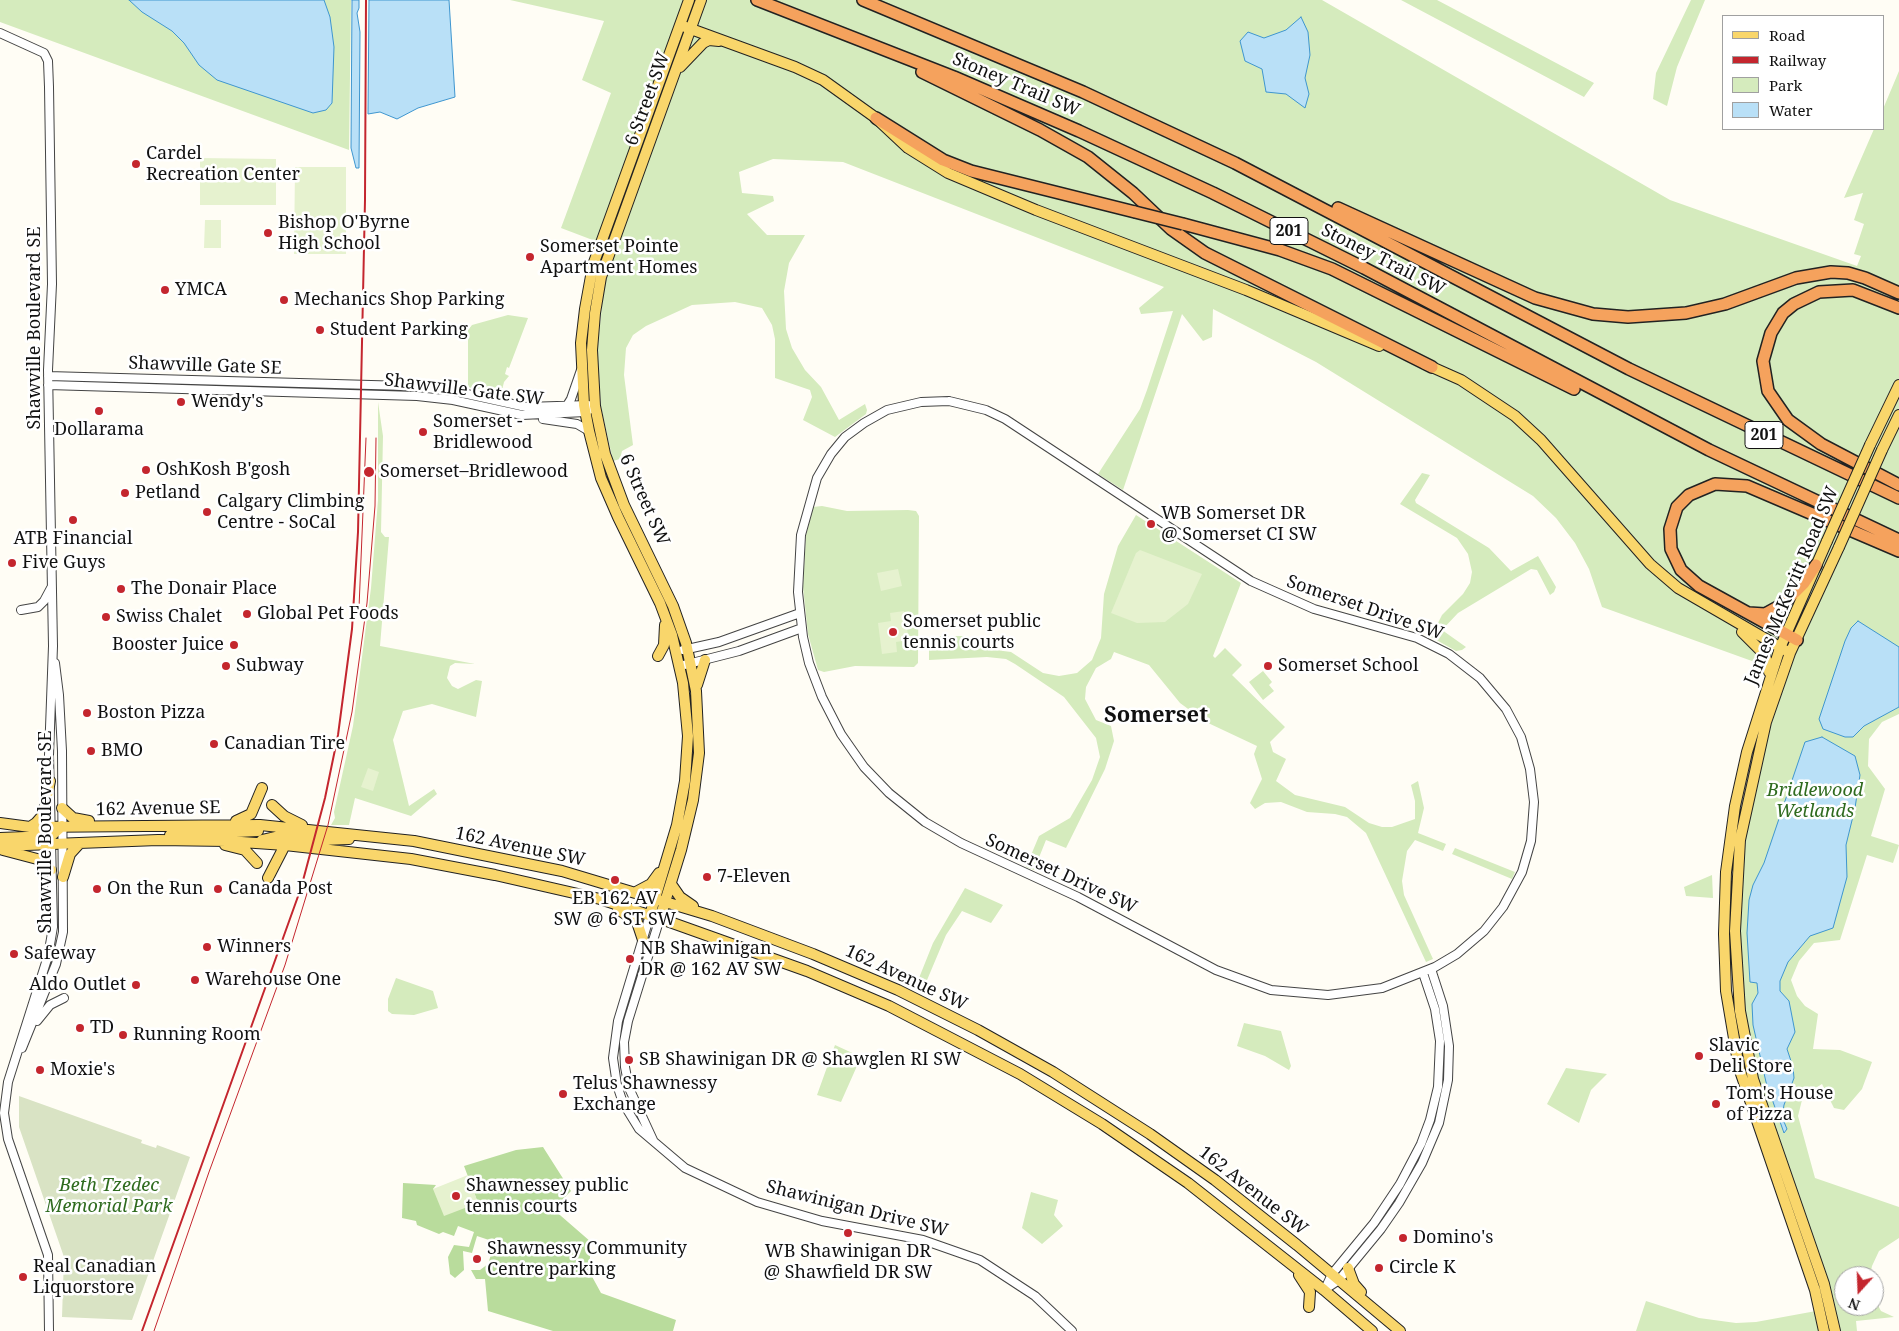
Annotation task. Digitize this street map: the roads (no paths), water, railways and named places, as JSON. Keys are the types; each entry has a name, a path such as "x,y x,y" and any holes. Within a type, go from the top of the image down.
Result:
{"highway":[{"name":"Stoney Trail SW","path":"757,0 856,38 1062,124 1213,193 1364,268 1709,450 1899,540"},
{"name":"Stoney Trail SW","path":"863,0 1083,92 1276,183 1638,373 1899,498"},
{"path":"856,38 1072,146 1102,166 1171,229 1205,253 1432,367"},
{"path":"876,118 943,160 971,171 1280,250 1332,269 1595,399 1709,450"},
{"path":"1276,183 1366,220 1526,294 1554,304 1594,314 1628,317 1686,313 1724,304 1796,278 1831,272 1848,273 1865,278 1899,293"},
{"path":"1899,308 1853,290 1819,292 1794,304 1783,313 1771,333 1764,351 1764,376 1773,402 1788,420 1821,444 1899,485"},
{"path":"1877,298 1899,315"},
{"path":"1797,640 1785,635 1689,578 1675,560 1671,549 1670,529 1673,516 1683,500 1700,489 1715,484 1739,484 1754,488 1899,551"},
{"path":"1745,612 1765,614 1783,604 1804,583 1816,565"}],"main road":[{"name":"6 Street SW","path":"655,898 677,825 686,769 687,721 680,666 665,614 606,492 588,431 582,368 584,309 593,265 685,27 697,1"},
{"name":"6 Street SW","path":"666,901 691,814 696,780 699,732 696,691 687,649 667,592 616,485 605,454 595,406 592,350 595,313 601,277 672,81 685,27"},
{"path":"685,27 795,67 822,80 876,118 920,157 955,176 1036,210 1246,290 1462,380 1515,416 1562,462 1650,564 1692,598 1745,634 1760,649 1769,665 1768,683"},
{"path":"672,81 689,56 703,43 713,40 736,46"},
{"name":"James McKevitt Road SW","path":"1824,1331 1815,1290 1742,1082 1726,991 1724,917 1730,840 1747,752 1780,648 1870,445 1899,385"},
{"name":"James McKevitt Road SW","path":"1835,1331 1824,1284 1758,1097 1744,1039 1736,974 1735,931 1738,869 1746,806 1766,722 1790,653 1899,416"},
{"path":"1692,598 1790,653"},
{"path":"658,656 665,638 665,614"},
{"path":"696,691 699,673 705,660"},
{"path":"30,826 36,823 43,815 50,781"},
{"path":"231,824 249,817 262,788"},
{"path":"272,805 284,816 312,829"},
{"path":"62,808 73,818 120,826"},
{"name":"162 Avenue SE","path":"0,823 30,826 51,835 62,844 212,840 285,844 313,848"},
{"name":"162 Avenue SE","path":"0,848 51,835 62,826 231,824 312,829"},
{"path":"158,840 169,835 186,833 261,831 271,825"},
{"name":"162 Avenue SW","path":"312,829 385,838 528,863 636,892 712,916 813,954 898,990 978,1030 1053,1072 1188,1161 1336,1277 1400,1331"},
{"path":"0,838 51,835"},
{"path":"259,842 269,837 279,836 320,840 385,838"},
{"path":"212,840 245,850 257,863"},
{"path":"63,877 70,854 80,843"},
{"path":"268,878 285,844"},
{"path":"0,848 39,859 51,870"},
{"name":"162 Avenue SW","path":"313,848 411,859 536,883 600,899 660,918 807,971 889,1006 974,1048 1076,1107 1142,1150 1288,1261 1372,1331"},
{"path":"636,892 651,884 665,864"},
{"path":"671,884 680,897 712,916"},
{"name":"Shawinigan Drive SW","path":"650,915 655,898"},
{"path":"600,899 637,922 643,940"},
{"name":"Shawinigan Drive SW","path":"660,918 666,901"},
{"path":"1288,1261 1307,1285 1310,1292 1310,1307"},
{"path":"1348,1268 1354,1284 1376,1310"}],"street":[{"name":"Shawville Boulevard SE","path":"2,35 34,47 44,53 48,61 52,284 48,385 52,586 50,781 53,913 51,942 12,1068 5,1097 4,1121 8,1139 47,1251 49,1331"},
{"path":"566,407 571,399 582,368"},
{"name":"Shawville Gate SE","path":"48,376 361,385"},
{"name":"Shawville Gate SE","path":"48,385 361,394"},
{"name":"Shawville Gate SW","path":"361,385 438,389 526,407 585,409"},
{"name":"Shawville Gate SW","path":"361,394 444,399 522,415 585,409 595,406"},
{"name":"Somerset Drive SW","path":"949,401 986,410 1005,419 1221,563 1259,584 1314,609 1400,632 1437,647 1460,661 1480,678 1511,718 1528,758 1534,791 1534,811 1531,841 1524,866 1503,907 1476,938 1457,954 1431,970 1382,988 1349,994 1301,994 1260,987 1216,970 1078,897 950,838 924,822 895,799 874,778 851,750 822,697 809,663 800,613 798,560 804,520 813,487 831,454 855,429 887,410 921,402 949,401"},
{"path":"522,415 577,424 588,431"},
{"path":"21,610 38,607 44,601 52,586"},
{"path":"676,652 719,642 800,613"},
{"path":"680,666 705,660 802,628"},
{"name":"Shawville Boulevard SE","path":"12,1068 31,1028 61,949 64,926 59,695 52,646"},
{"name":"Shawinigan Drive SW","path":"650,915 618,1021 614,1058 617,1085 623,1103 639,1129 685,1168 757,1202 822,1221 923,1240 980,1260 1035,1296 1072,1331"},
{"name":"Shawinigan Drive SW","path":"654,1142 629,1088 624,1067 624,1049 628,1022 660,918"},
{"path":"1336,1277 1348,1268 1381,1229 1408,1189 1428,1150 1442,1111 1448,1080 1449,1046 1443,1006 1431,970"},
{"path":"1324,1290 1336,1277 1388,1203 1417,1153 1430,1120 1438,1087 1440,1041 1435,1009 1423,973"},
{"path":"31,1028 50,1005 64,998"}],"water":[{"path":"129,0 324,0 330,17 334,47 332,103 326,110 313,113 217,80 199,65 184,43 172,31 142,12"},
{"path":"352,0 359,0 357,13 360,32 359,168 356,168 351,148"},
{"path":"369,0 449,0 455,97 418,108 397,119 380,112 368,114"},
{"path":"1301,17 1308,32 1310,55 1305,78 1309,94 1305,108 1286,94 1266,92 1262,69 1245,61 1240,41 1248,32 1264,38 1286,30"},
{"path":"1858,621 1899,647 1899,707 1864,726 1853,737 1845,737 1823,729 1819,719 1845,641 1851,628"},
{"path":"1822,737 1855,756 1860,775 1855,808 1846,845 1847,877 1833,928 1810,936 1788,962 1780,981 1780,991 1789,1001 1795,1032 1787,1049 1793,1067 1794,1078 1784,1105 1782,1117 1787,1129 1784,1133 1766,1082 1753,1025 1752,1004 1758,993 1757,983 1750,982 1747,933 1749,900 1753,885 1764,863 1805,742"}],"tram line":[{"path":"359,608 366,438"},
{"path":"154,1331 209,1172 285,965 328,825 352,712 367,603 375,506 376,438"}],"railway":[{"path":"142,1331 301,888 325,798 338,735 352,629 358,532 365,200 366,0"}],"place":[{"name":"Cardel Recreation Center","path":"136,164"},
{"name":"Bishop O'Byrne High School","path":"268,233"},
{"name":"Somerset Pointe Apartment Homes","path":"530,257"},
{"name":"YMCA","path":"165,290"},
{"name":"Mechanics Shop Parking","path":"284,300"},
{"name":"Student Parking","path":"320,330"},
{"name":"Wendy's","path":"181,402"},
{"name":"Dollarama","path":"99,411"},
{"name":"Somerset - Bridlewood","path":"423,432"},
{"name":"OshKosh B'gosh","path":"146,470"},
{"name":"Somerset–Bridlewood","path":"369,472"},
{"name":"Petland","path":"125,493"},
{"name":"Calgary Climbing Centre - SoCal","path":"207,512"},
{"name":"ATB Financial","path":"73,520"},
{"name":"WB Somerset DR @ Somerset CI SW","path":"1151,524"},
{"name":"Five Guys","path":"12,563"},
{"name":"The Donair Place","path":"121,589"},
{"name":"Global Pet Foods","path":"247,614"},
{"name":"Swiss Chalet","path":"106,617"},
{"name":"Somerset public tennis courts","path":"893,632"},
{"name":"Booster Juice","path":"234,645"},
{"name":"Subway","path":"226,666"},
{"name":"Somerset School","path":"1268,666"},
{"name":"Boston Pizza","path":"87,713"},
{"name":"Canadian Tire","path":"214,744"},
{"name":"BMO","path":"91,751"},
{"name":"7-Eleven","path":"707,877"},
{"name":"EB 162 AV SW @ 6 ST SW","path":"615,880"},
{"name":"On the Run","path":"97,889"},
{"name":"Canada Post","path":"218,889"},
{"name":"Winners","path":"207,947"},
{"name":"Safeway","path":"14,954"},
{"name":"NB Shawinigan DR @ 162 AV SW","path":"630,959"},
{"name":"Warehouse One","path":"195,980"},
{"name":"Aldo Outlet","path":"136,985"},
{"name":"TD","path":"80,1028"},
{"name":"Running Room","path":"123,1035"},
{"name":"Slavic Deli Store","path":"1699,1056"},
{"name":"SB Shawinigan DR @ Shawglen RI SW","path":"629,1060"},
{"name":"Moxie's","path":"40,1070"},
{"name":"Telus Shawnessy Exchange","path":"563,1094"},
{"name":"Tom's House of Pizza","path":"1716,1104"},
{"name":"Shawnessey public tennis courts","path":"456,1196"},
{"name":"WB Shawinigan DR @ Shawfield DR SW","path":"848,1233"},
{"name":"Domino's","path":"1403,1238"},
{"name":"Shawnessy Community Centre parking","path":"477,1259"},
{"name":"Circle K","path":"1379,1268"},
{"name":"Real Canadian Liquorstore","path":"23,1277"}],"district":[{"name":"Somerset","path":"1156,716"}],"park label":[{"name":"Bridlewood Wetlands","path":"1815,801"},
{"name":"Beth Tzedec Memorial Park","path":"109,1196"}]}
